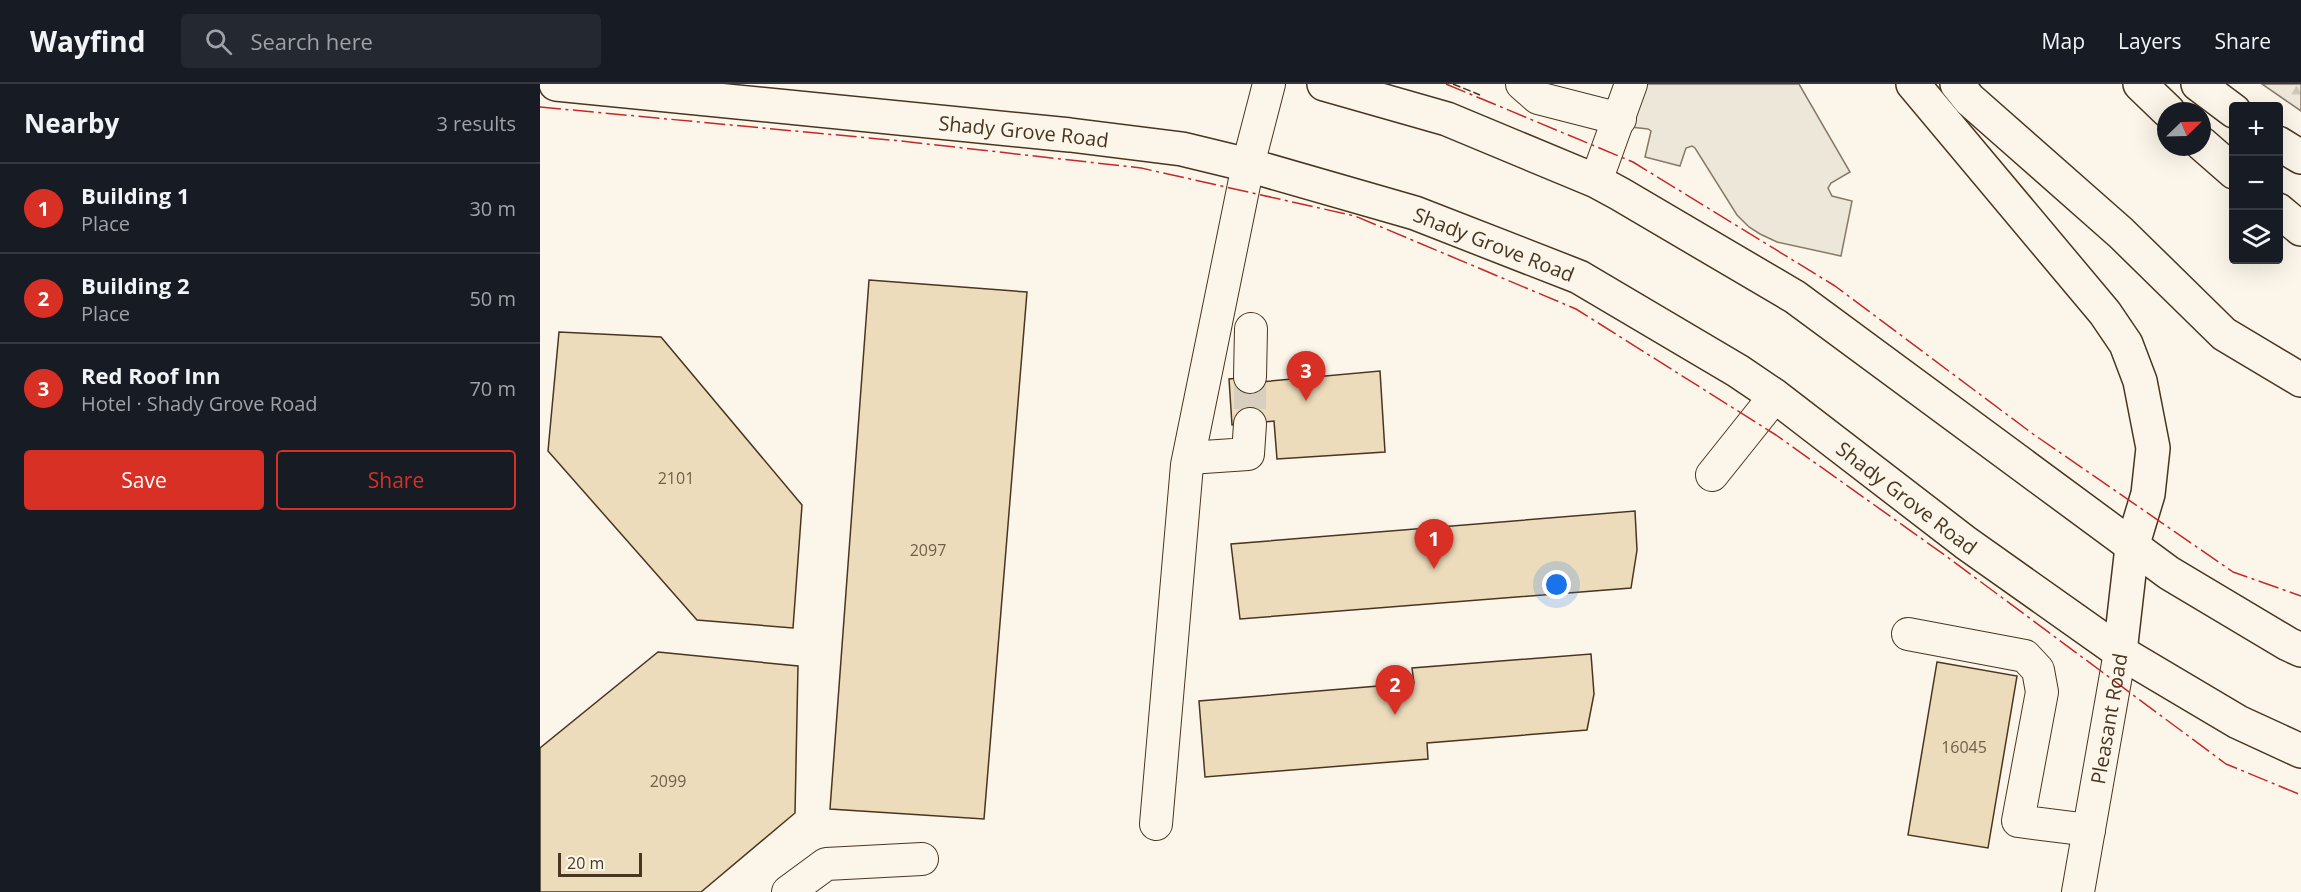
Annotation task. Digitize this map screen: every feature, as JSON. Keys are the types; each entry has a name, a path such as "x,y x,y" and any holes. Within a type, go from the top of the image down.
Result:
{"main road":[{"name":"Shady Grove Road","path":"556,84 1070,135 1182,149 1248,165 1415,213 1579,277 1738,372 1775,396 1966,543 2120,652 2238,722 2301,751"},
{"path":"1324,84 1447,119 1596,181 1795,297 2169,573 2301,650"},
{"name":"Pleasant Road","path":"1913,84 2105,313 2126,344 2140,381 2153,448 2148,494 2132,547 2120,652"},
{"path":"1958,84 1969,99 2121,233 2224,334 2301,380"},
{"path":"2140,84 2159,102"},
{"path":"2199,84 2229,107"},
{"path":"2283,146 2301,157"},
{"path":"2211,152 2229,168"},
{"path":"2283,214 2301,229"}],"street":[{"path":"1156,824 1189,458 1248,165 1269,84"},
{"path":"1522,84 1538,98 1620,119"},
{"path":"1596,181 1631,84"},
{"path":"1250,377 1251,329"},
{"path":"1712,475 1775,396"},
{"path":"1189,458 1248,454 1250,424"},
{"path":"1908,634 2025,656 2038,670 2042,692 2018,821 2089,830"},
{"name":"Pleasant Road","path":"2078,892 2120,652"},
{"path":"788,892 826,864 922,859"}],"green space":[{"path":"2262,84 2301,84 2301,111"}],"shaded area":[{"path":"1644,84 1799,84 1850,172 1831,183 1828,188 1832,196 1852,201 1841,256 1777,242 1749,227 1737,215 1692,146 1686,148 1680,166 1645,157 1651,131 1631,127"}],"building":[{"path":"869,280 1027,292 984,819 830,809"},
{"path":"559,332 661,337 802,505 793,628 697,620 548,451"},
{"path":"1380,371 1385,452 1277,459 1274,421 1232,425 1229,379 1259,376 1260,382"},
{"path":"1635,511 1637,550 1631,588 1240,619 1231,544"},
{"path":"658,652 798,666 795,813 701,892 540,892 540,748"},
{"path":"1591,654 1594,694 1587,730 1427,743 1428,759 1205,777 1199,701 1414,683 1412,668"},
{"path":"1937,662 2017,676 1988,848 1908,835"}],"tunnel":[{"path":"1250,377 1250,424"}],"fence":[{"path":"1453,84 1480,95"}],"power":[{"path":"1446,84 1633,162 1835,286 2033,434 2233,572 2301,596"},
{"path":"540,107 901,141 1141,168 1355,216 1576,309 1776,435 1946,556 2226,764 2301,795"}],"place":[{"name":"Red Roof Inn","path":"1306,401"},
{"name":"Building 1","path":"1434,569"},
{"name":"Building 2","path":"1395,715"}]}
